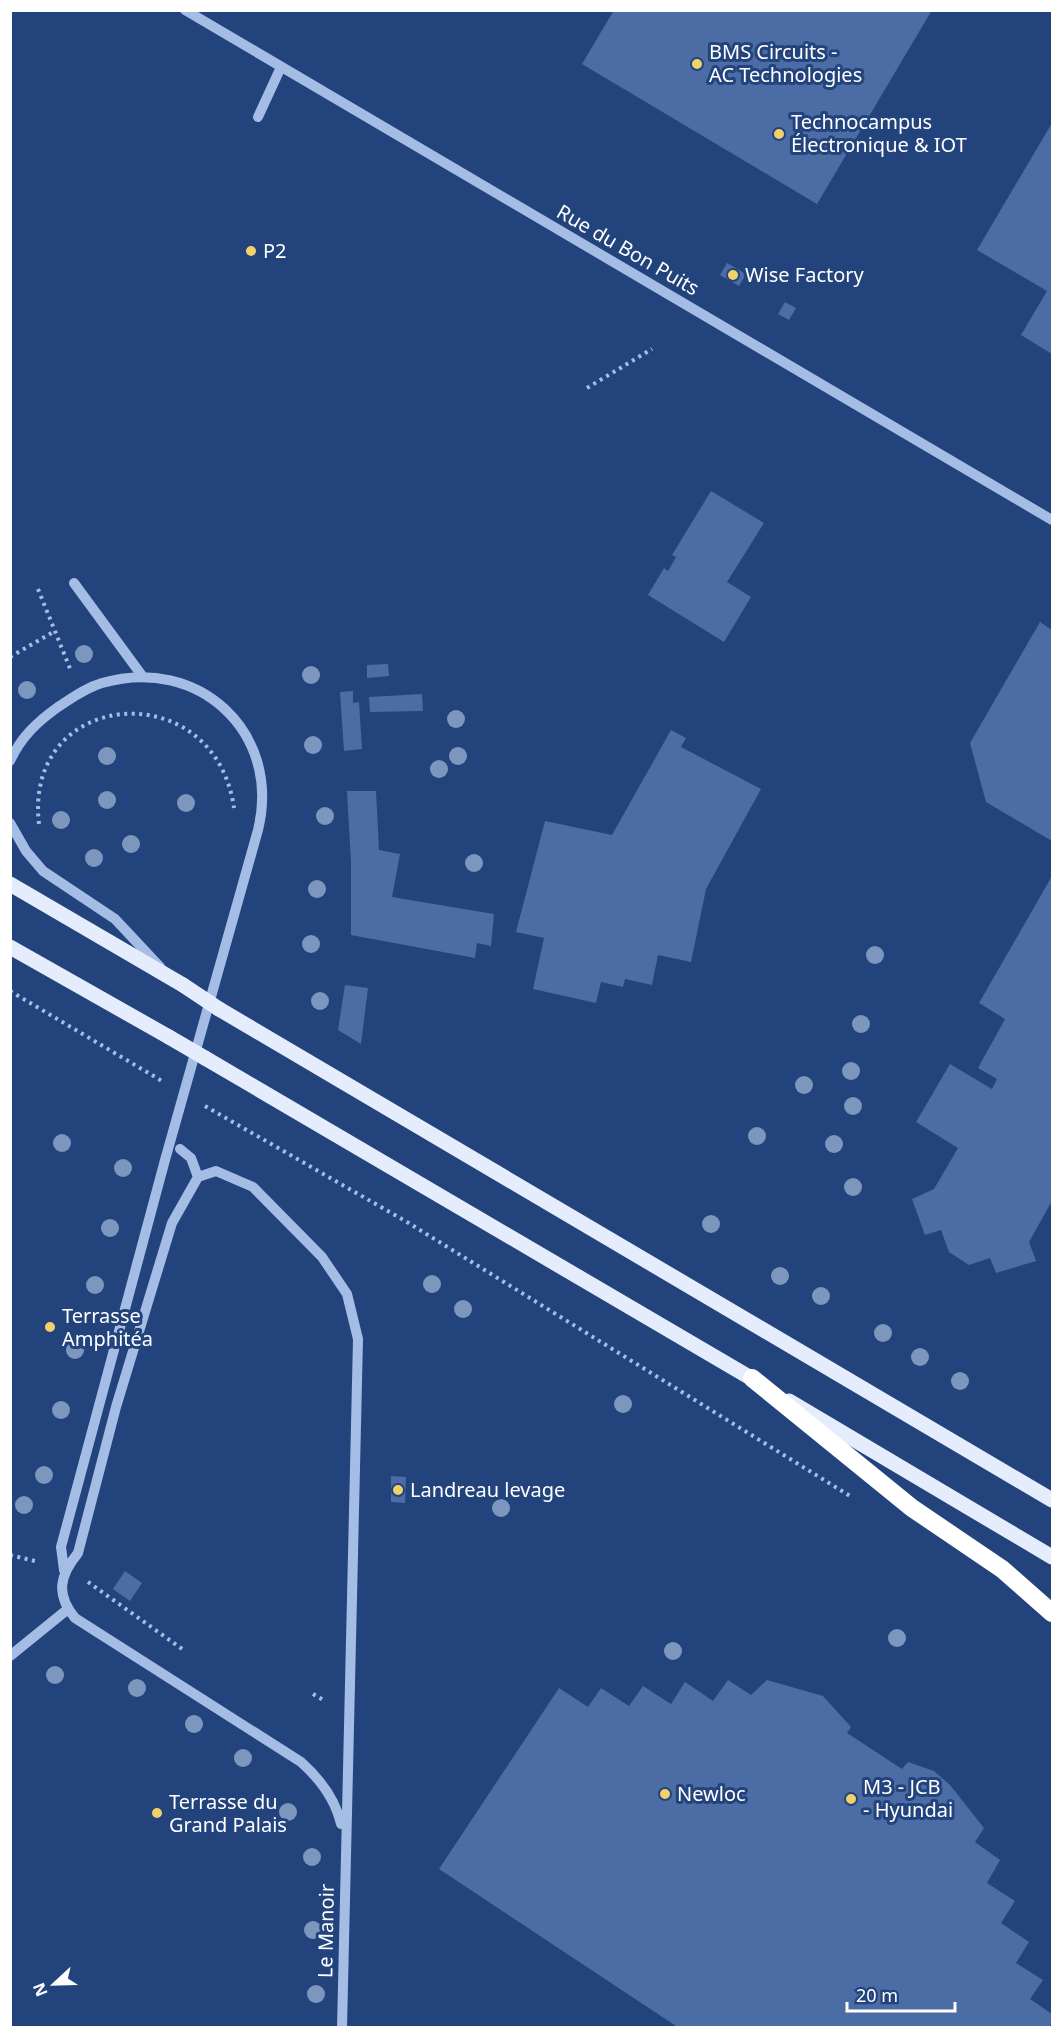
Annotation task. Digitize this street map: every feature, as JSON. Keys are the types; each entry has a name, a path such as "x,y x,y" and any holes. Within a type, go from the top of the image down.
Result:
{"highway":[{"path":"752,1378 912,1508 1002,1569 1053,1613"}],"main road":[{"path":"10,884 166,974 219,1009 1053,1500"},
{"path":"10,947 205,1058 1053,1557"}],"street":[{"name":"Rue du Bon Puits","path":"185,10 1053,520"},
{"path":"258,117 281,67"},
{"path":"74,583 143,677"},
{"path":"10,761 16,748 31,729 79,693 100,684 143,677 181,682 198,689 233,717 247,736 256,756 262,778 262,813 165,1160 61,1547 64,1570 61,1590 68,1609 75,1618 301,1762 317,1776 329,1794 339,1814 345,1836"},
{"path":"10,823 26,851 43,871 115,919 166,974"},
{"path":"64,1570 78,1553 116,1407 172,1223 198,1178 190,1158 180,1149"},
{"name":"Le Manoir","path":"198,1178 216,1171 253,1187 322,1257 347,1294 357,1339 342,2028"},
{"path":"10,1656 68,1609"}],"path":[{"path":"587,388 652,349"},
{"path":"38,589 72,673"},
{"path":"10,657 55,631"},
{"path":"40,829 38,808 40,788 46,768 56,750 72,734 91,721 112,714 135,712 158,715 179,724 207,745 227,775 232,792 235,818"},
{"path":"10,991 158,1078"},
{"path":"200,1103 407,1222 819,1479 859,1501"},
{"path":"10,1555 48,1565"},
{"path":"80,1575 184,1652"},
{"path":"313,1694 331,1704"}],"building":[{"name":"Technocampus Électronique & IOT","path":"614,10 932,10 817,204 582,64"},
{"path":"1052,123 1052,354 1021,335 1047,291 977,250"},
{"name":"Wise Factory","path":"727,263 746,274 739,286 720,275"},
{"path":"785,302 796,308 789,320 778,314"},
{"path":"711,491 764,523 727,582 751,597 724,642 648,595 664,568 668,571 676,557 672,555"},
{"path":"1040,622 1052,630 1052,841 986,802 970,743"},
{"path":"388,664 389,676 367,678 367,665"},
{"path":"353,691 353,703 359,702 362,749 344,751 340,692"},
{"path":"422,694 423,711 370,712 369,697"},
{"path":"671,730 686,738 681,747 761,789 706,889 691,962 658,955 652,985 625,979 623,987 601,982 596,1003 533,989 544,938 516,932 545,821 612,835"},
{"path":"347,791 376,791 379,850 400,854 392,897 494,914 491,946 477,943 475,958 351,935 351,863"},
{"path":"1052,876 1052,1201 1029,1242 1036,1261 996,1273 990,1258 969,1265 949,1252 941,1230 925,1235 912,1199 934,1189 958,1148 916,1122 950,1064 992,1089 997,1079 978,1068 1005,1019 979,1003"},
{"path":"345,985 368,988 361,1044 338,1030"},
{"name":"Landreau levage","path":"391,1476 406,1477 405,1503 391,1502"},
{"path":"125,1571 142,1583 130,1601 113,1589"},
{"path":"728,1680 751,1695 767,1680 823,1696 851,1727 847,1733 902,1769 908,1762 934,1771 950,1785 984,1828 975,1842 1000,1860 987,1883 1015,1901 1001,1923 1029,1942 1016,1963 1043,1980 1030,1999 1052,2014 1050,2028 679,2028 439,1869 559,1688 588,1707 601,1688 629,1706 643,1686 671,1704 685,1682 713,1701"}],"place":[{"name":"BMS Circuits - AC Technologies","path":"697,64"},
{"name":"Technocampus Électronique & IOT","path":"779,134"},
{"name":"P2","path":"251,251"},
{"name":"Wise Factory","path":"733,275"},
{"name":"Terrasse Amphitéa","path":"50,1327"},
{"name":"Landreau levage","path":"398,1490"},
{"name":"Newloc","path":"665,1794"},
{"name":"M3 - JCB - Hyundai","path":"851,1799"},
{"name":"Terrasse du Grand Palais","path":"157,1813"}]}
